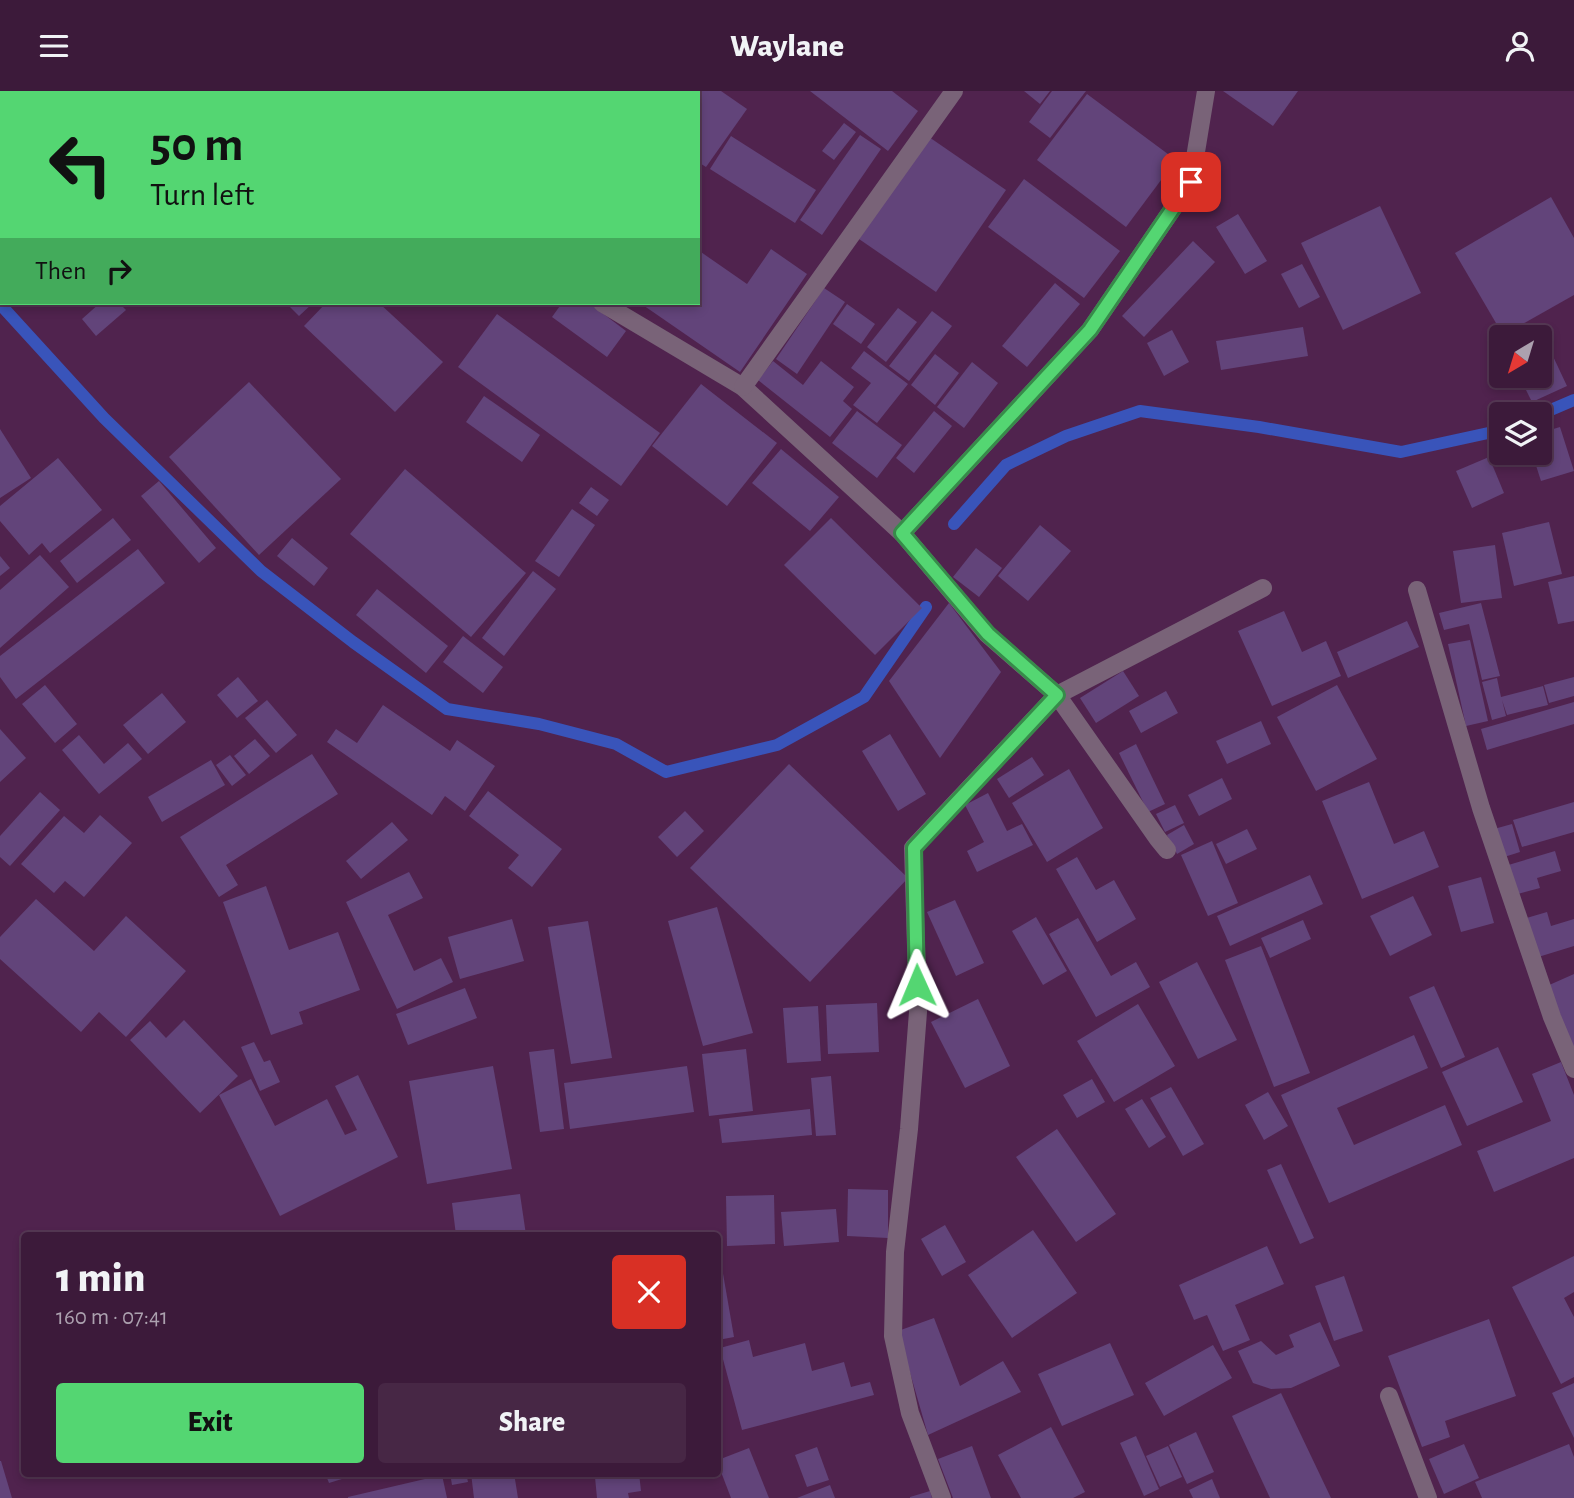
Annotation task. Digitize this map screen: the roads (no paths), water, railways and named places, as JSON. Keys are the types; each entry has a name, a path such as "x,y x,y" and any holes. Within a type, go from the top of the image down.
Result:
{"street":[{"path":"743,387 954,91"},
{"path":"902,533 1090,330 1191,182 1206,91"},
{"path":"605,305 743,387 902,533 988,634 1057,695 1167,850"},
{"path":"942,1498 910,1413 893,1336 895,1252 909,1129 918,1012 914,848 1057,695 1263,588"},
{"path":"1417,590 1481,808 1552,1017 1574,1069"},
{"path":"1390,1396 1427,1498"}],"waterway":[{"path":"1,305 104,418 261,571 353,642 447,709 539,724 616,744 666,772 777,745 864,697 926,607"},
{"path":"1552,409 1574,400"},
{"path":"954,524 1006,465 1066,436 1140,411 1259,427 1401,452 1489,433"}]}
